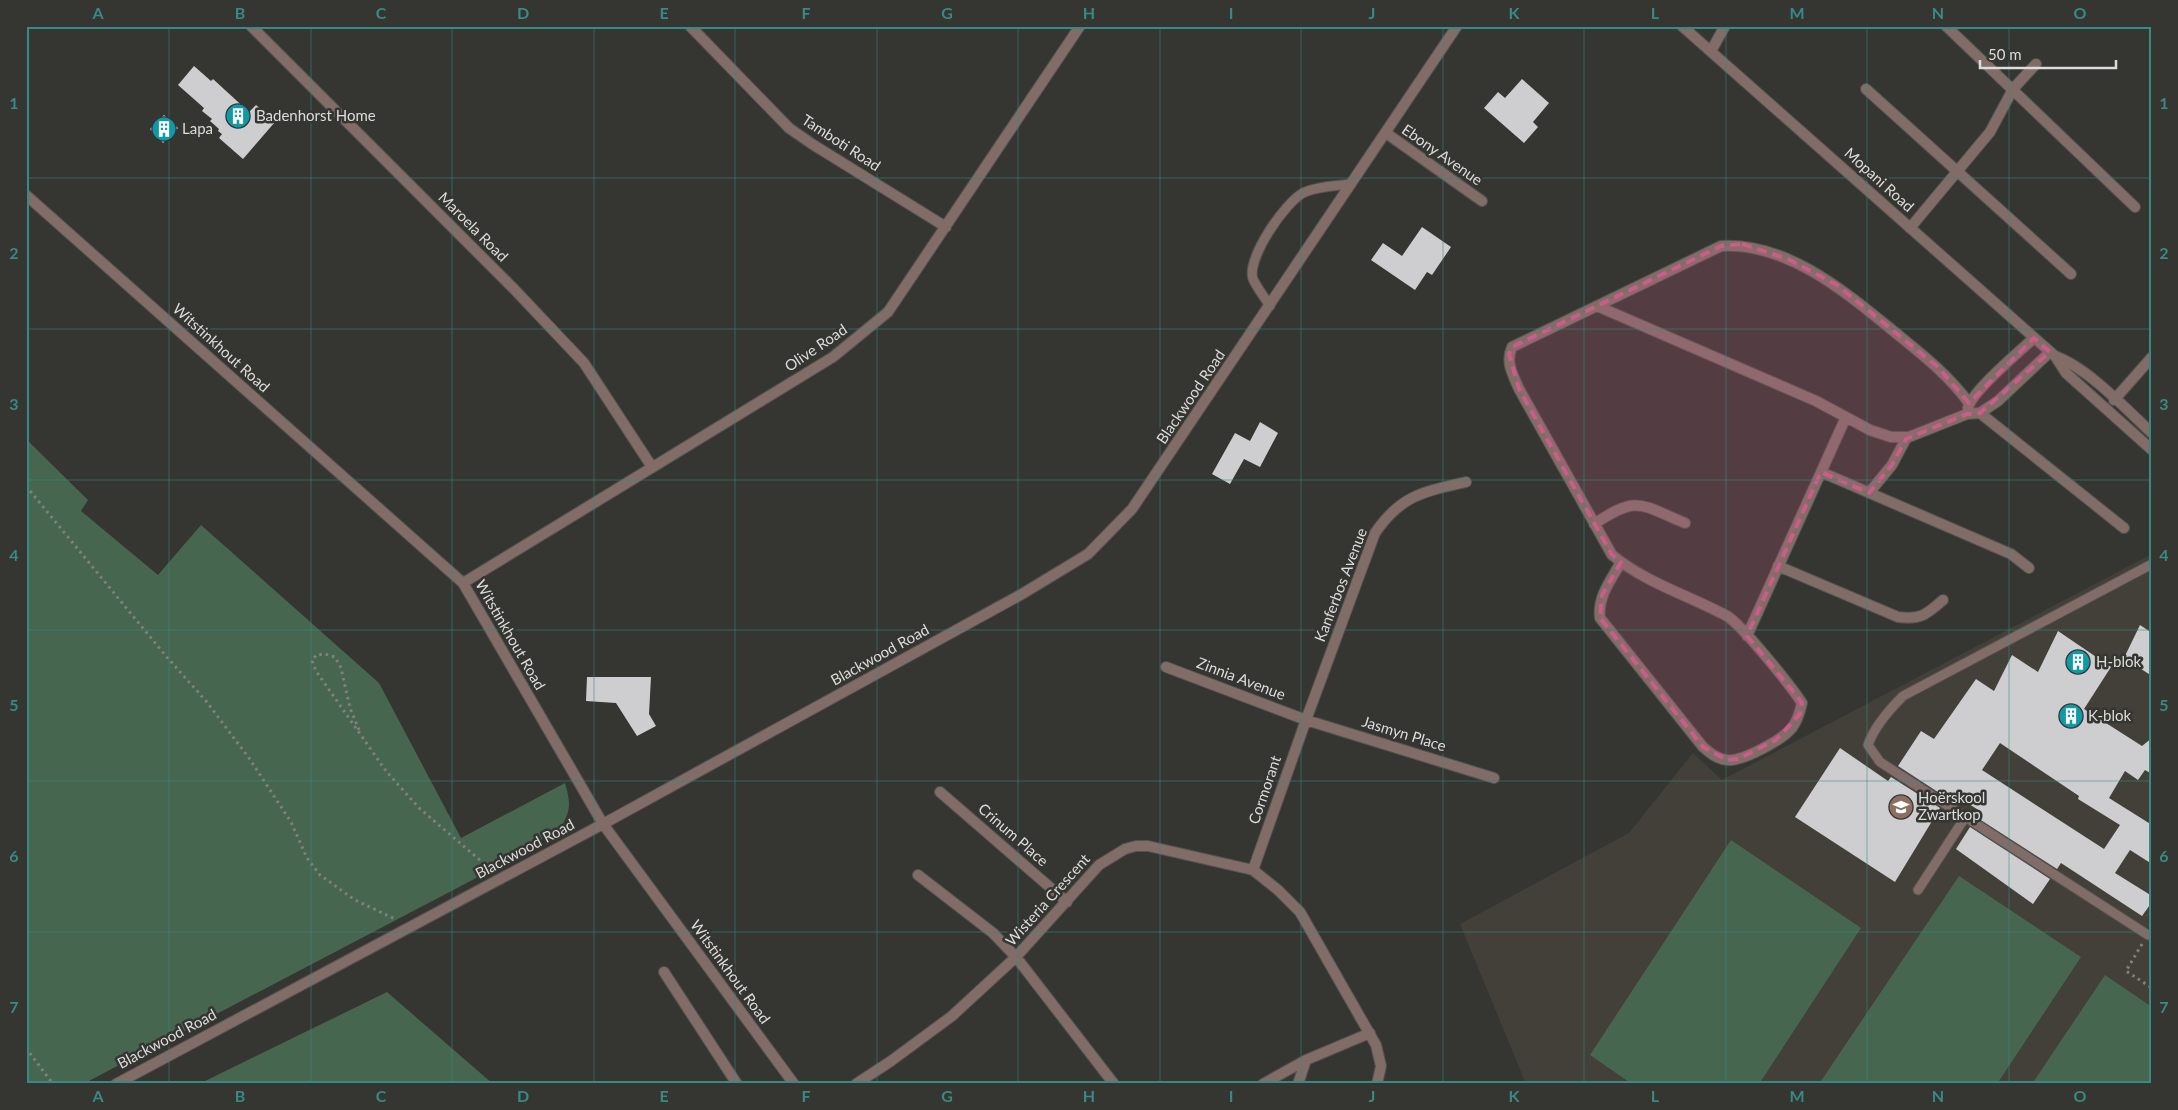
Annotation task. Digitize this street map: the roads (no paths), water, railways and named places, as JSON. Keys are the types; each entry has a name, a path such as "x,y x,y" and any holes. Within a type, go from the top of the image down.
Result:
{"street":[{"name":"Maroela Road","path":"251,26 508,282 584,363 652,466"},
{"name":"Tamboti Road","path":"690,26 789,128 946,227"},
{"name":"Olive Road","path":"463,583 833,357 867,331 888,312 1080,26"},
{"name":"Blackwood Road","path":"116,1084 603,824 1022,594 1088,554 1132,509 1457,26"},
{"name":"Mopani Road","path":"1682,26 2034,338 2053,354 2068,361 2152,433"},
{"path":"1711,51 1725,26"},
{"path":"1946,26 2134,207"},
{"path":"1910,228 1994,127 2013,89 2036,64"},
{"path":"1866,89 2071,274"},
{"name":"Ebony Avenue","path":"1386,133 1482,201"},
{"name":"Witstinkhout Road","path":"26,195 463,583 603,824 794,1084"},
{"path":"1620,562 1602,594 1598,608 1600,618 1703,747 1715,756 1726,760 1738,759 1776,740 1791,728 1800,714 1802,703 1729,617 1646,578 1612,555 1519,390 1509,367 1509,354 1512,347 1721,246 1742,244 1788,259 1837,285 1938,367 1969,402"},
{"path":"1597,306 1816,401 1870,430 1891,437 1907,438 1967,414 1980,413 1998,401 2053,354"},
{"path":"1967,414 1969,402 1984,385 2034,338"},
{"name":"Mopani Road","path":"2053,354 2066,373 2152,450"},
{"path":"2114,400 2152,357"},
{"path":"1980,413 2124,528"},
{"path":"1747,636 1846,417"},
{"path":"1869,493 1892,465 1907,438"},
{"path":"1821,472 2011,554 2029,568"},
{"name":"Kanferbos Avenue","path":"1306,720 1375,533 1394,509 1412,498 1424,492 1466,482"},
{"path":"1594,524 1617,510 1639,504 1685,523"},
{"path":"1778,566 1898,617 1913,619 1926,615 1943,600"},
{"name":"Zinnia Avenue","path":"1166,667 1306,720"},
{"name":"Jasmyn Place","path":"1306,720 1494,778"},
{"name":"Cormorant","path":"1253,870 1306,720"},
{"name":"Crinum Place","path":"940,792 1067,902"},
{"name":"Wisteria Crescent","path":"856,1084 952,1016 1016,957 1106,859 1125,849 1136,846 1148,846 1253,870 1278,890 1300,912 1376,1044 1381,1066 1377,1084"},
{"path":"918,875 994,934 1016,957 1114,1084"},
{"path":"664,972 737,1084"},
{"path":"1263,1084 1306,1060 1370,1033"},
{"path":"1298,1084 1306,1060"}],"lane":[{"path":"1270,306 1253,279 1253,270 1256,256 1280,216 1304,192 1350,184"},
{"path":"2148,935 1880,762 1868,745 1884,717 1903,696 2152,564"},
{"path":"1918,890 1966,816"}],"place":[{"name":"Badenhorst Home","path":"238,116"},
{"name":"Lapa","path":"164,129"},
{"name":"H-blok","path":"2078,662"},
{"name":"K-blok","path":"2071,716"},
{"name":"Hoërskool Zwartkop","path":"1901,807"}]}
